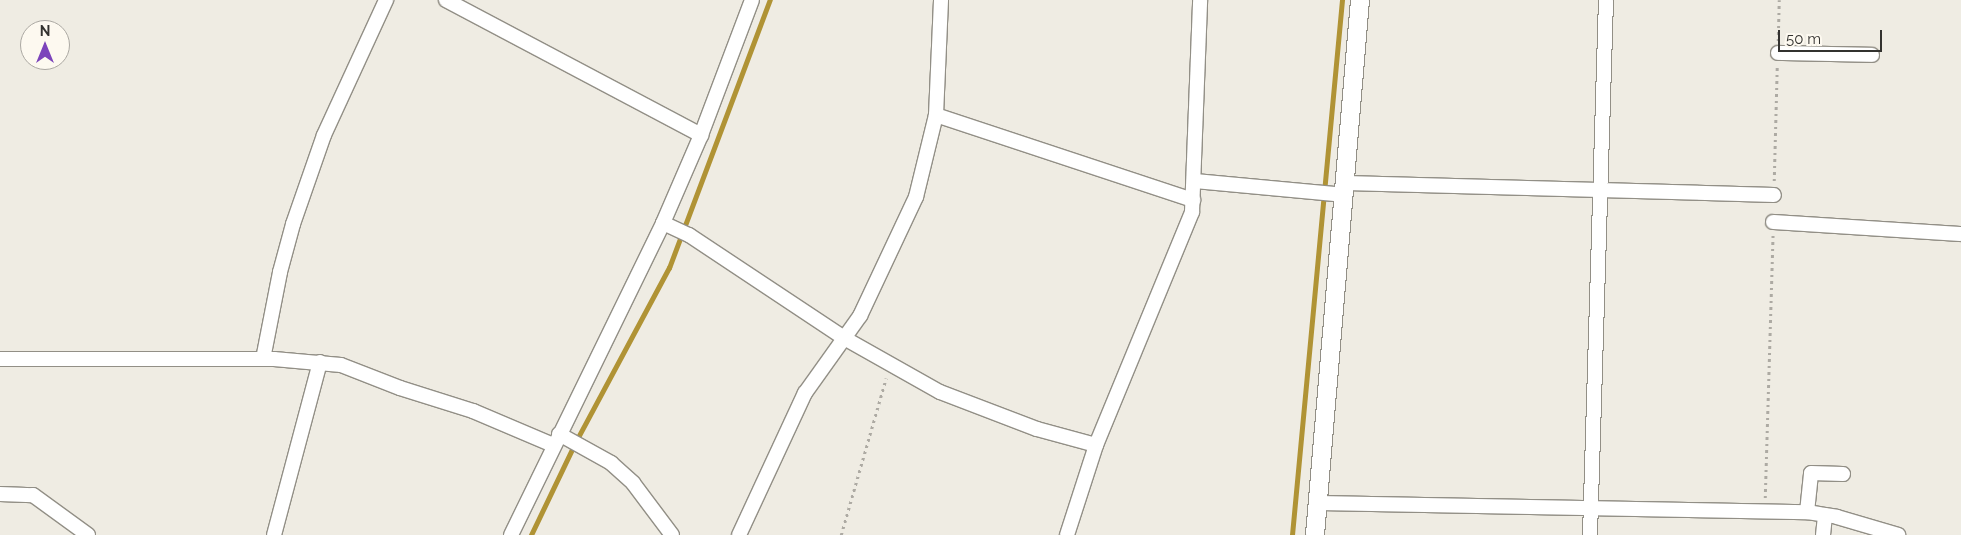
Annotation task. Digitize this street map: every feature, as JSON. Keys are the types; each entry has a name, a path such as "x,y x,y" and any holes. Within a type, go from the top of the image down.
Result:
{"street":[{"path":"263,359 280,272 293,224 331,117 386,0"},
{"path":"446,0 702,135"},
{"path":"511,535 667,225 752,0"},
{"path":"739,535 810,381 860,316 916,197 936,115 940,0"},
{"path":"1067,535 1096,445 1188,226 1195,181 1200,0"},
{"path":"1316,535 1360,0"},
{"path":"1590,535 1606,0"},
{"path":"1778,54 1872,55"},
{"path":"936,115 1193,200"},
{"path":"1195,181 1320,192 1345,189 1774,194"},
{"path":"1773,222 1961,234"},
{"path":"667,225 689,236 844,338 940,392 1037,429 1096,445"},
{"path":"0,359 263,359 341,365 400,388 585,448 633,483 672,535"},
{"path":"274,535 320,362"},
{"path":"1807,512 1811,473 1843,474"},
{"path":"0,494 33,495 88,535"},
{"path":"1319,503 1807,512 1825,514 1898,535"},
{"path":"1823,535 1825,514"}],"path":[{"path":"1774,194 1779,0"},
{"path":"1765,512 1773,222"},
{"path":"841,535 890,364"}],"waterway":[{"path":"531,535 575,443 669,268 770,0"},
{"path":"1292,535 1342,0"}]}
